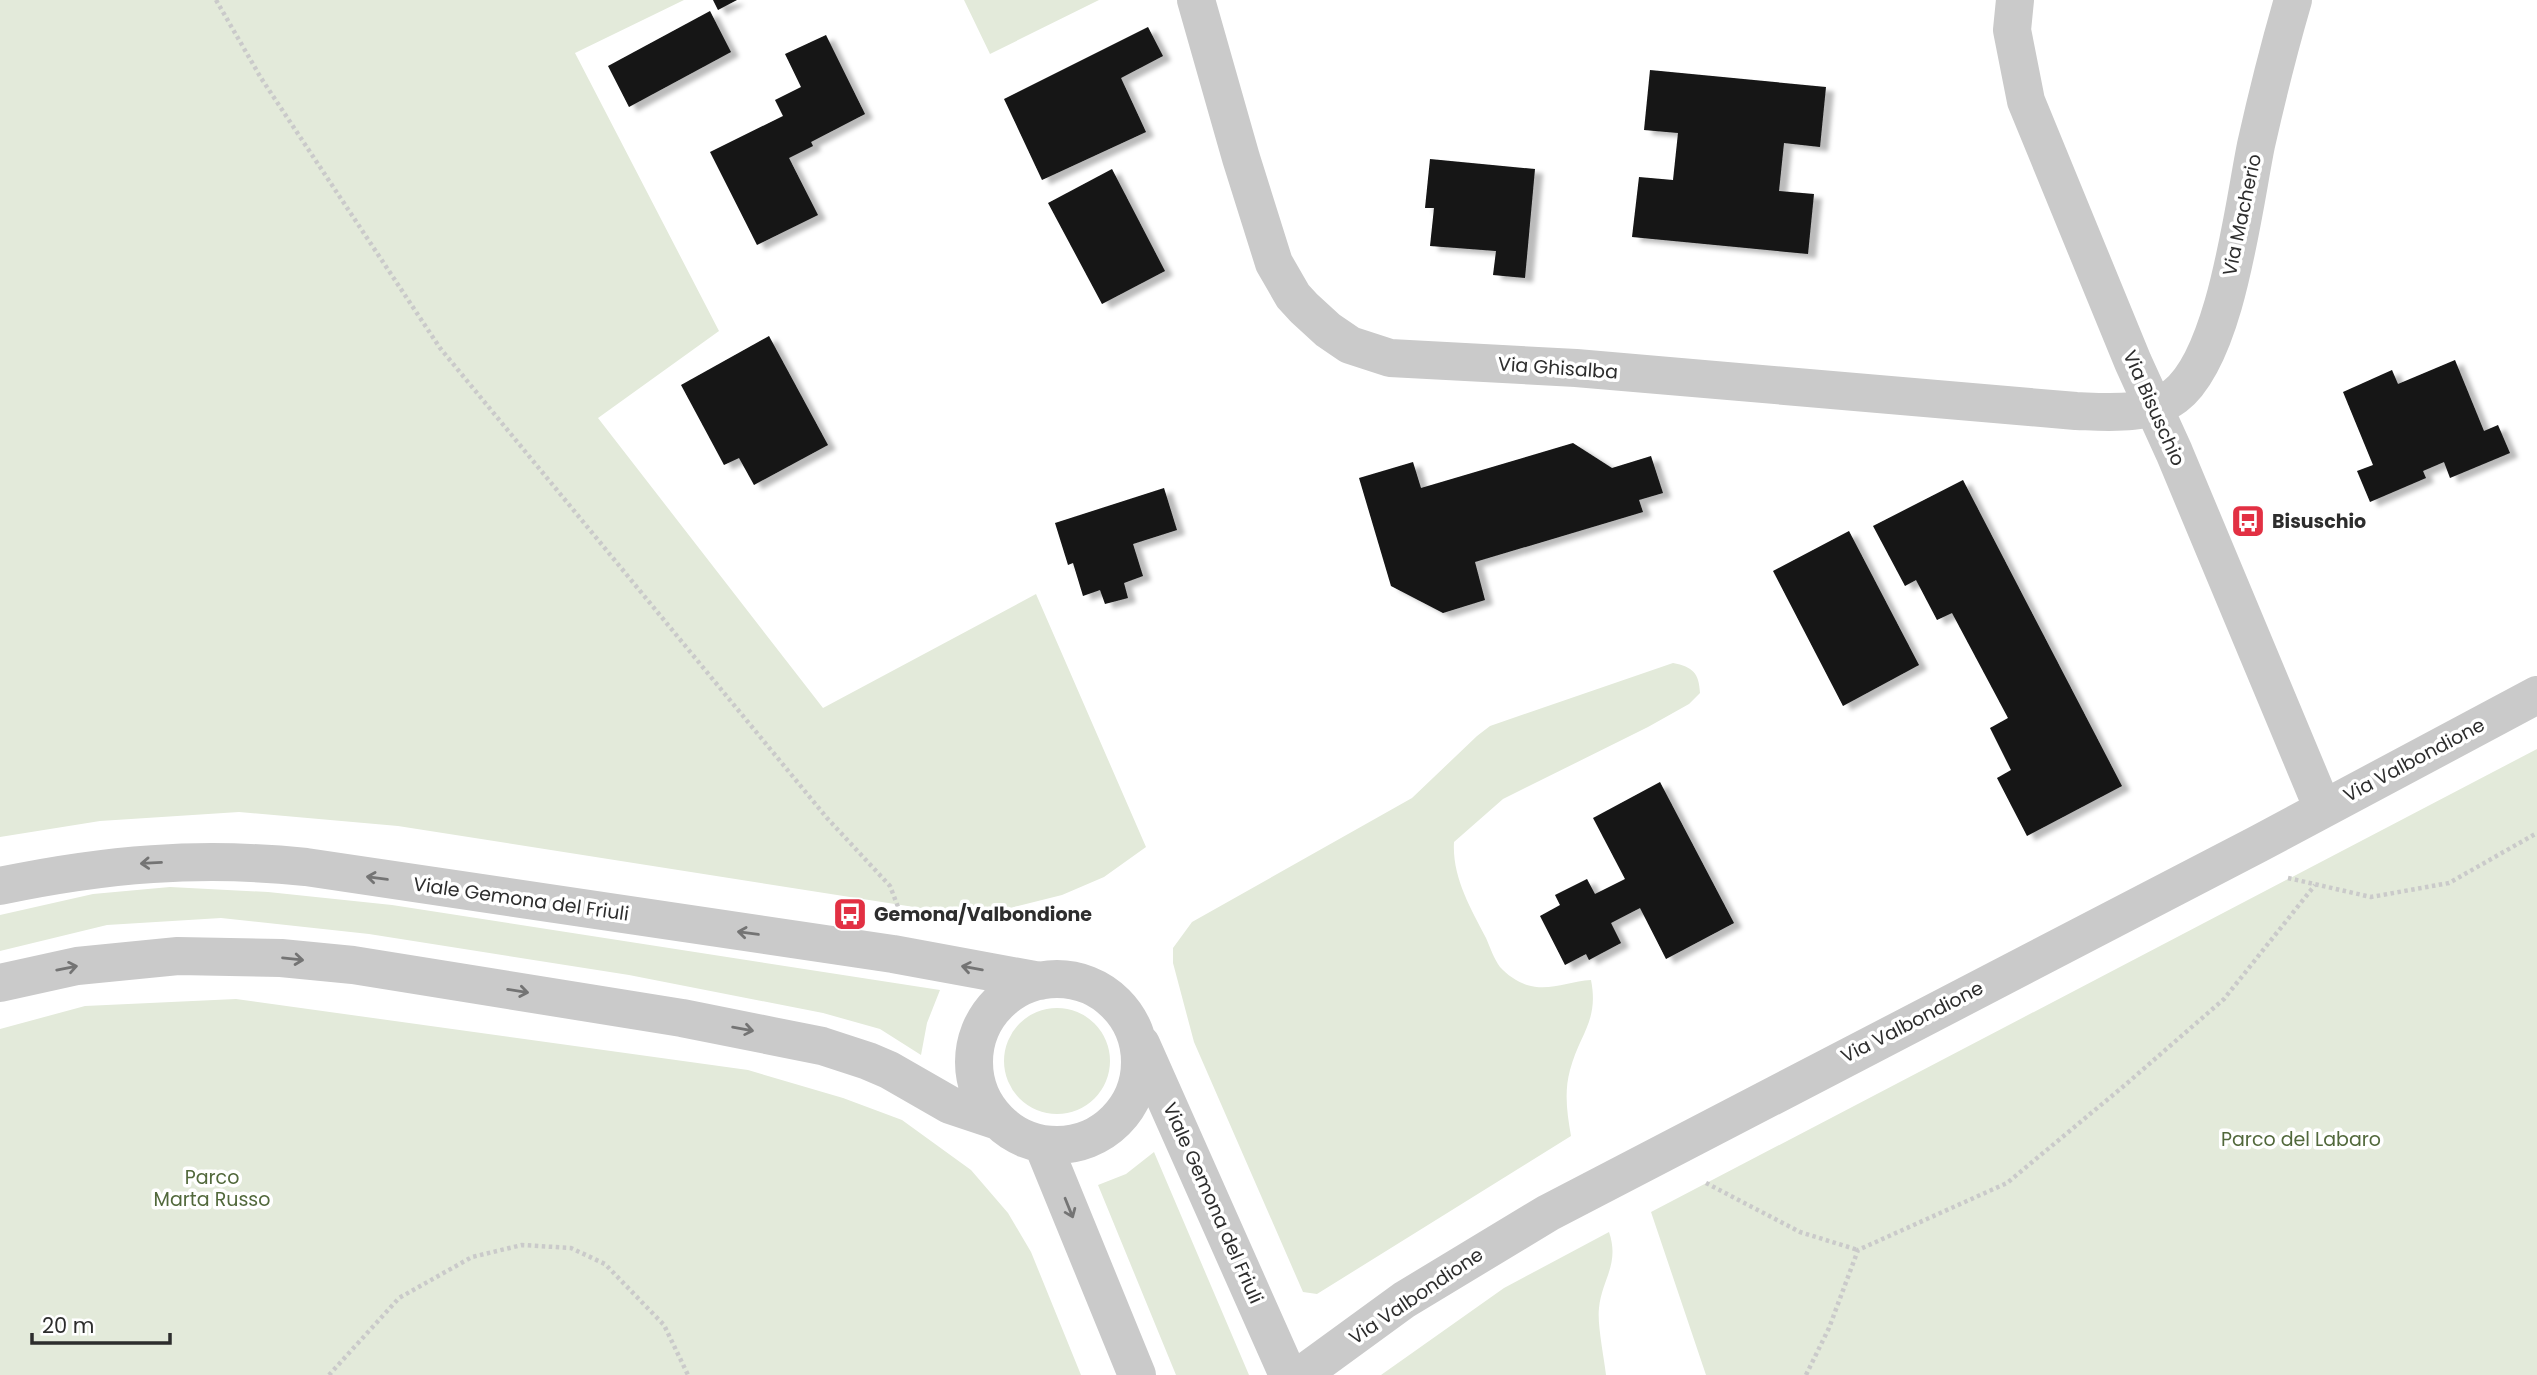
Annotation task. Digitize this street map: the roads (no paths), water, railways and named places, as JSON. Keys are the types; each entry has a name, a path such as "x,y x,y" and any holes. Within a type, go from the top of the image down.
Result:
{"street":[{"name":"Via Ghisalba","path":"1196,0 1273,262 1293,296 1311,315 1338,338 1361,349 1390,358 1576,368 2076,411 2126,411 2154,406"},
{"name":"Via Bisuschio","path":"2015,0 2012,30 2026,101 2322,809"},
{"name":"Via Macherio","path":"2154,406 2172,398 2187,383 2204,360 2217,326 2276,61 2293,0"},
{"name":"Via Valbondione","path":"1301,1375 1404,1300 1548,1213 2258,844 2537,695"},
{"name":"Viale Gemona del Friuli","path":"0,886 128,864 206,860 254,862 319,869 893,954 1040,981"},
{"path":"0,983 77,967 178,956 281,958 366,967 695,1020 822,1046 889,1070 950,1105 998,1122 1019,1137 1043,1145 1073,1145 1100,1135 1122,1115 1137,1090 1142,1061 1136,1032 1125,1011 1107,995 1086,984 1063,979 1040,981 1011,992 990,1013 976,1041 973,1071 977,1094 998,1122"},
{"name":"Viale Gemona del Friuli","path":"1136,1032 1288,1375"},
{"path":"1043,1145 1137,1375"}],"place":[{"name":"Bisuschio","path":"2248,521"},
{"name":"Gemona/Valbondione","path":"850,914"}],"park label":[{"name":"Parco del Labaro","path":"2301,1139"},
{"name":"Parco Marta Russo","path":"212,1188"}]}
